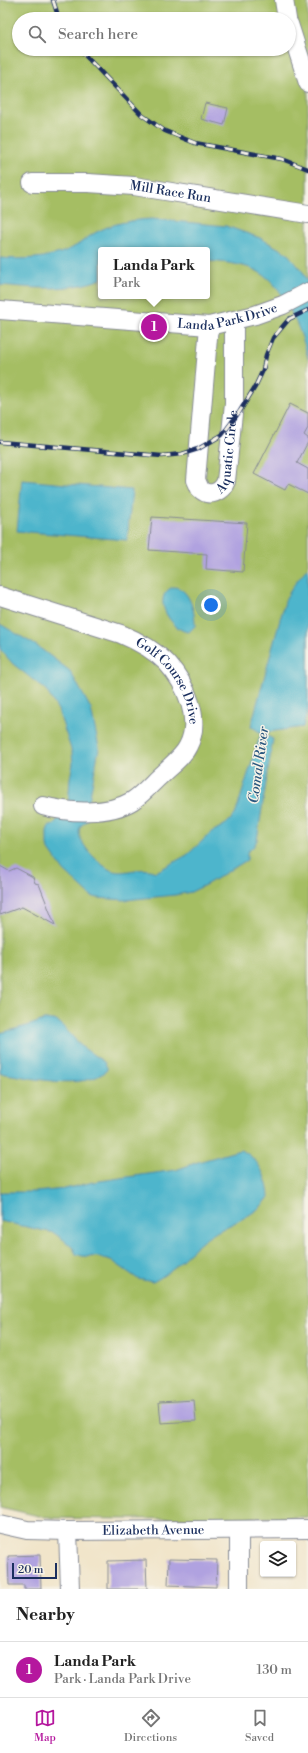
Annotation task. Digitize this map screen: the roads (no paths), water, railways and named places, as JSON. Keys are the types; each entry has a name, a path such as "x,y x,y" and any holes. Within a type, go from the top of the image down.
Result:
{"street":[{"path":"284,0 287,12"},
{"path":"296,46 308,83"},
{"name":"Mill Race Run","path":"32,183 88,183 134,186 308,214"},
{"name":"Landa Park Drive","path":"0,310 209,326 234,321 283,305 308,292"},
{"name":"Aquatic Circle","path":"209,326 196,480 200,489 209,494 218,491 223,487 226,481 234,398 234,321"},
{"name":"Golf Course Drive","path":"0,596 121,634 137,641 153,651 167,663 184,687 189,699 194,723 193,733 188,748 132,801 109,810 95,811 62,810 43,806"},
{"name":"Elizabeth Avenue","path":"0,1524 27,1530 68,1532 308,1529"},
{"path":"239,1530 239,1589"},
{"path":"68,1532 70,1589"}],"water":[{"path":"152,219 226,226 260,238 287,253 303,272 308,282 308,359 298,327 278,289 260,273 250,268 223,262 210,261 210,247 98,247 98,280 76,286 51,288 0,285 0,258 27,259 54,255 79,244 93,234 107,227 137,220"},
{"path":"22,480 132,490 127,540 17,531"},
{"path":"308,567 308,709 303,727 261,733 251,726 286,598"},
{"path":"173,587 179,588 183,591 190,601 194,614 195,626 189,632 176,626 166,613 163,606 163,598 166,592"},
{"name":"Comal River","path":"0,624 37,646 70,671 91,709 99,748 89,801 88,820 82,825 79,831 80,838 89,852 95,859 108,869 118,872 144,869 156,872 187,855 212,832 226,824 235,815 261,733 273,739 257,840 254,846 247,852 247,860 191,892 125,900 91,896 64,871 47,846 47,831 49,826 52,826 68,808 70,778 73,764 72,752 58,710 46,690 13,664 0,649"},
{"path":"44,1020 54,1020 60,1023 82,1047 104,1062 107,1070 97,1077 71,1082 40,1080 0,1073 0,1033"},
{"path":"240,1150 252,1157 261,1169 267,1183 269,1197 264,1204 250,1215 217,1231 203,1241 168,1272 153,1282 138,1279 111,1260 76,1254 73,1248 54,1233 0,1221 0,1194 2,1192 36,1192 65,1189 93,1182 176,1170"}],"railway":[{"path":"53,0 57,12"},
{"path":"86,56 142,115 165,131 195,143 282,159 308,169"},
{"path":"0,442 162,456 182,454 198,449 222,435 240,411 255,387 263,370 266,355 273,338 289,319 308,310"}],"place":[{"name":"Landa Park","path":"154,327"}]}
